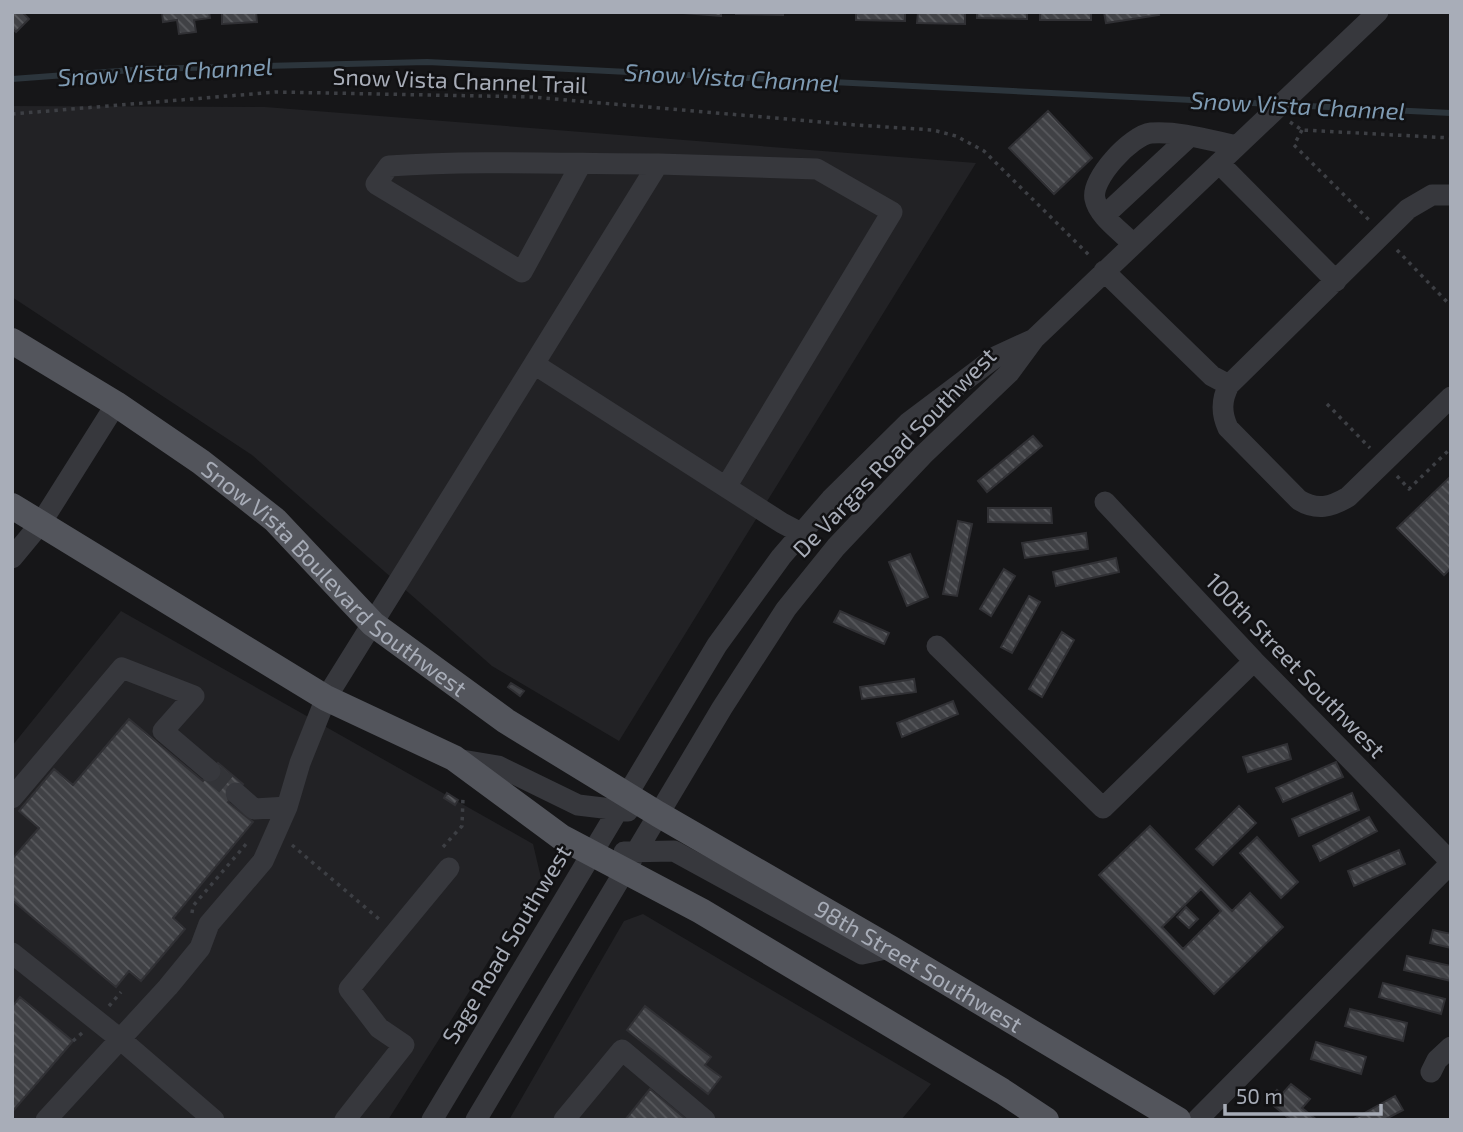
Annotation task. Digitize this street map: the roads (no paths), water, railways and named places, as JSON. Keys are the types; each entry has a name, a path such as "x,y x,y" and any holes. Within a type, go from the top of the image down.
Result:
{"main road":[{"name":"Snow Vista Boulevard Southwest","path":"12,341 116,404 201,461 275,520 373,624 622,802 658,814"},
{"path":"12,506 326,698 454,758 561,837 591,853 630,862 701,911 991,1084 1046,1120"},
{"name":"98th Street Southwest","path":"658,814 890,948 1178,1120"}],"street":[{"name":"De Vargas Road Southwest","path":"658,814 761,644 810,578 873,506 1009,373 1034,339 1378,12"},
{"path":"1133,244 1105,215 1095,199 1096,184 1117,155 1148,133 1240,143"},
{"path":"1105,215 1190,136"},
{"path":"582,164 522,272 376,184 389,166 436,163 658,164 817,169 892,212 726,487"},
{"path":"1219,163 1336,281"},
{"path":"46,1120 168,987 200,948 209,924 263,861 287,807 300,763 326,698 658,164"},
{"path":"1451,195 1432,195 1408,209 1228,385 1223,397 1223,418 1228,428 1299,500 1309,506 1322,507 1348,497 1451,397"},
{"path":"1104,271 1212,376 1228,385"},
{"name":"De Vargas Road Southwest","path":"622,802 734,618 801,533 865,463 908,423 997,356 1034,339"},
{"path":"534,364 801,533"},
{"path":"12,558 41,523 116,404"},
{"name":"100th Street Southwest","path":"1105,502 1254,661 1451,863"},
{"path":"937,646 1103,808 1254,661"},
{"path":"12,798 122,668 194,696 163,730 210,771"},
{"path":"454,758 498,766 578,805 622,802"},
{"path":"236,793 254,809 287,807"},
{"name":"Sage Road Southwest","path":"432,1120 622,802"},
{"path":"476,1120 658,814"},
{"path":"630,862 674,851 862,954 890,948"},
{"path":"345,1120 404,1045 379,1028 349,989 442,862"},
{"path":"1197,1120 1451,863"},
{"path":"15,960 120,1040 214,1120"},
{"path":"1432,1072 1437,1060 1451,1047"},
{"path":"564,1120 622,1050 705,1120"}],"waterway":[{"name":"Snow Vista Channel","path":"12,79 146,69 427,62 1274,104"},
{"name":"Snow Vista Channel","path":"1288,105 1451,113"}],"tunnel":[{"path":"210,771 236,793"}]}
